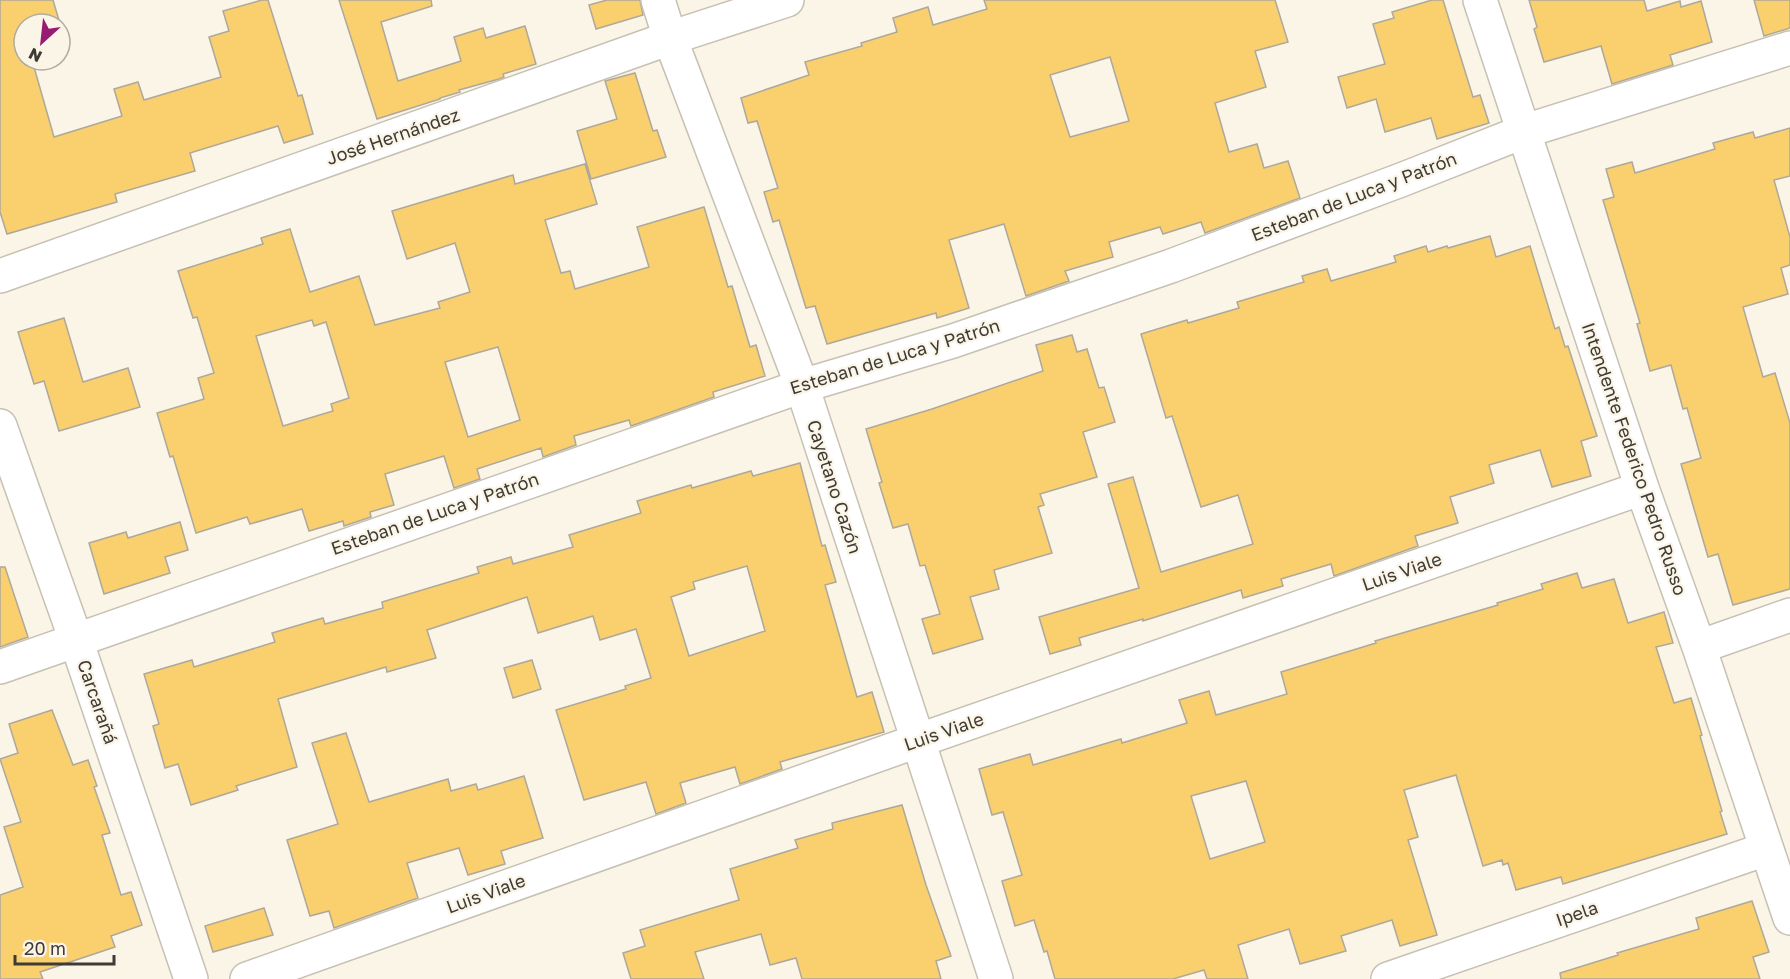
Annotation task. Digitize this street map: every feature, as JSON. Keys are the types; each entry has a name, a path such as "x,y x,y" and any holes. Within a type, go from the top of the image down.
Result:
{"street":[{"name":"Cayetano Cazón","path":"658,0 670,39 802,386 996,979"},
{"name":"José Hernández","path":"0,276 670,39 787,0"},
{"name":"Intendente Federico Pedro Russo","path":"1480,0 1642,488 1699,647 1790,918"},
{"name":"Esteban de Luca y Patrón","path":"0,667 802,386 953,341 1171,266 1401,180 1525,130 1790,48"},
{"name":"Carcarañá","path":"0,426 76,640 191,979"},
{"name":"Luis Viale","path":"247,979 917,741 1642,488"},
{"path":"1699,647 1790,615"},
{"name":"Ipela","path":"1389,979 1766,849"}],"building":[{"path":"0,0 53,0 56,12 12,12 12,72 35,72 54,137 122,116 114,89 138,82 144,100 221,77 209,37 229,31 223,11 268,0 298,96 302,95 313,134 284,143 278,126 190,153 195,171 115,194 117,202 7,234 0,212"},
{"path":"339,0 431,0 432,6 381,22 398,81 461,61 454,37 483,28 486,38 525,26 536,64 503,74 504,77 499,79 459,90 460,92 377,119"},
{"path":"607,0 640,0 643,15 596,29 589,5"},
{"path":"984,0 1275,0 1288,42 1255,51 1266,87 1215,103 1229,152 1257,144 1264,168 1288,161 1300,198 1205,233 1201,222 1163,234 1160,227 1109,242 1113,257 1065,271 1069,281 1026,296 1004,224 949,240 969,308 937,318 936,313 827,344 815,306 806,308 779,220 773,222 764,192 778,188 757,121 748,123 741,98 809,75 805,62 862,46 861,43 897,32 893,18 928,7 933,25 987,9","holes":["1110,57 1129,121 1070,137 1050,75"]},
{"path":"1432,0 1443,0 1473,97 1480,95 1489,123 1437,139 1431,118 1385,132 1376,99 1347,108 1338,77 1385,64 1373,24 1394,18 1392,12"},
{"path":"1529,0 1644,0 1647,11 1680,1 1681,7 1701,1 1712,42 1670,55 1673,65 1612,84 1601,46 1544,62 1534,29 1537,27"},
{"path":"1754,0 1790,0 1790,28 1764,36"},
{"path":"635,73 653,131 657,130 666,157 591,179 577,131 617,119 605,81"},
{"path":"1790,128 1790,176 1774,180 1790,237 1790,265 1781,268 1788,294 1743,307 1763,377 1775,373 1790,423 1790,589 1733,605 1718,554 1708,557 1681,464 1701,458 1687,408 1683,409 1671,365 1650,371 1637,324 1640,323 1603,200 1614,197 1606,169 1632,162 1635,173 1715,149 1713,143 1753,132 1755,138"},
{"path":"585,164 597,204 545,220 561,273 570,271 575,289 649,267 637,227 704,207 728,287 732,286 750,347 756,345 765,376 713,392 714,397 631,426 629,420 574,436 576,445 543,457 541,448 477,469 480,479 454,488 444,456 385,474 394,505 370,512 371,517 344,526 343,521 309,531 302,509 250,524 247,517 196,533 173,456 170,457 157,413 204,399 198,378 214,373 197,317 193,318 178,271 263,244 261,238 290,229 310,292 359,276 375,325 440,308 438,302 470,292 455,243 407,259 392,211 513,175 515,184","holes":["312,320 314,326 326,322 349,398 331,404 333,411 283,426 256,336","498,347 520,420 468,437 445,362"]},
{"path":"1490,236 1496,257 1530,246 1555,329 1559,327 1565,347 1568,346 1597,436 1581,441 1591,476 1552,487 1540,450 1489,465 1494,483 1450,497 1458,523 1415,536 1418,546 1334,576 1331,564 1281,579 1283,586 1243,598 1241,590 1143,621 1143,619 1079,638 1081,645 1050,654 1039,617 1139,588 1108,484 1133,477 1161,572 1253,544 1238,495 1201,507 1172,416 1166,418 1141,334 1239,308 1237,302 1304,282 1302,276 1327,269 1331,281 1396,262 1394,256 1426,246 1428,252"},
{"path":"64,318 83,382 128,368 140,407 59,431 44,381 34,384 18,332"},
{"path":"1072,335 1077,352 1087,349 1099,388 1104,387 1115,422 1083,432 1097,477 1040,494 1044,505 1038,507 1052,553 994,570 999,589 970,597 983,639 933,654 922,619 940,614 925,565 920,566 908,524 893,528 866,429 1043,371 1036,345"},
{"path":"800,463 822,546 825,545 836,582 825,585 857,697 872,692 884,732 780,762 782,769 740,784 735,767 680,783 686,803 656,814 646,782 584,800 556,710 626,689 625,686 651,678 636,629 600,640 593,616 538,633 527,597 427,630 436,658 387,672 386,667 278,699 297,767 236,786 238,790 191,805 178,764 165,768 153,726 159,724 144,674 192,660 194,667 275,642 272,633 323,618 325,624 383,608 382,602 479,573 477,567 511,557 513,564 573,547 569,535 641,513 637,501 751,471 753,476","holes":["747,566 765,631 689,656 671,597 695,589 693,582"]},
{"path":"180,522 188,550 165,557 170,573 104,594 89,543 126,532 128,538"},
{"path":"0,567 5,567 28,637 0,647"},
{"path":"1577,573 1582,588 1614,579 1628,623 1664,612 1673,643 1656,647 1674,703 1691,698 1727,834 1563,884 1561,877 1516,890 1508,863 1503,865 1502,860 1483,866 1456,775 1404,790 1418,837 1408,840 1437,935 1400,946 1392,920 1341,936 1346,951 1300,964 1289,929 1238,945 1248,979 1207,979 1204,970 1173,979 1055,979 1047,951 1044,952 1034,920 1015,926 1002,881 1022,875 1003,812 992,815 979,769 1030,754 1033,765 1121,739 1122,743 1187,723 1179,700 1209,691 1216,715 1287,694 1281,672 1376,643 1375,641 1498,605 1497,603 1543,589 1541,584","holes":["1246,781 1265,842 1210,859 1191,796"]},
{"path":"532,660 541,689 513,698 504,668"},
{"path":"52,710 73,765 88,760 97,786 94,787 110,833 102,835 121,895 131,892 142,925 111,936 115,947 40,972 43,979 0,979 0,895 23,887 4,827 21,822 0,759 18,753 9,724"},
{"path":"346,733 369,802 448,779 451,791 476,784 478,790 524,776 543,838 501,851 505,864 468,875 459,848 407,863 418,898 334,928 329,911 310,916 287,840 338,824 312,743"},
{"path":"902,805 926,885 951,956 936,961 941,979 802,979 796,958 770,965 761,934 695,952 704,979 631,979 623,953 645,946 640,930 739,900 730,869 798,848 795,840 833,829 832,823"},
{"path":"1752,901 1769,952 1753,957 1760,979 1561,979 1560,973 1618,955 1617,953 1699,929 1696,918"},
{"path":"264,908 273,935 213,952 205,926"}]}
